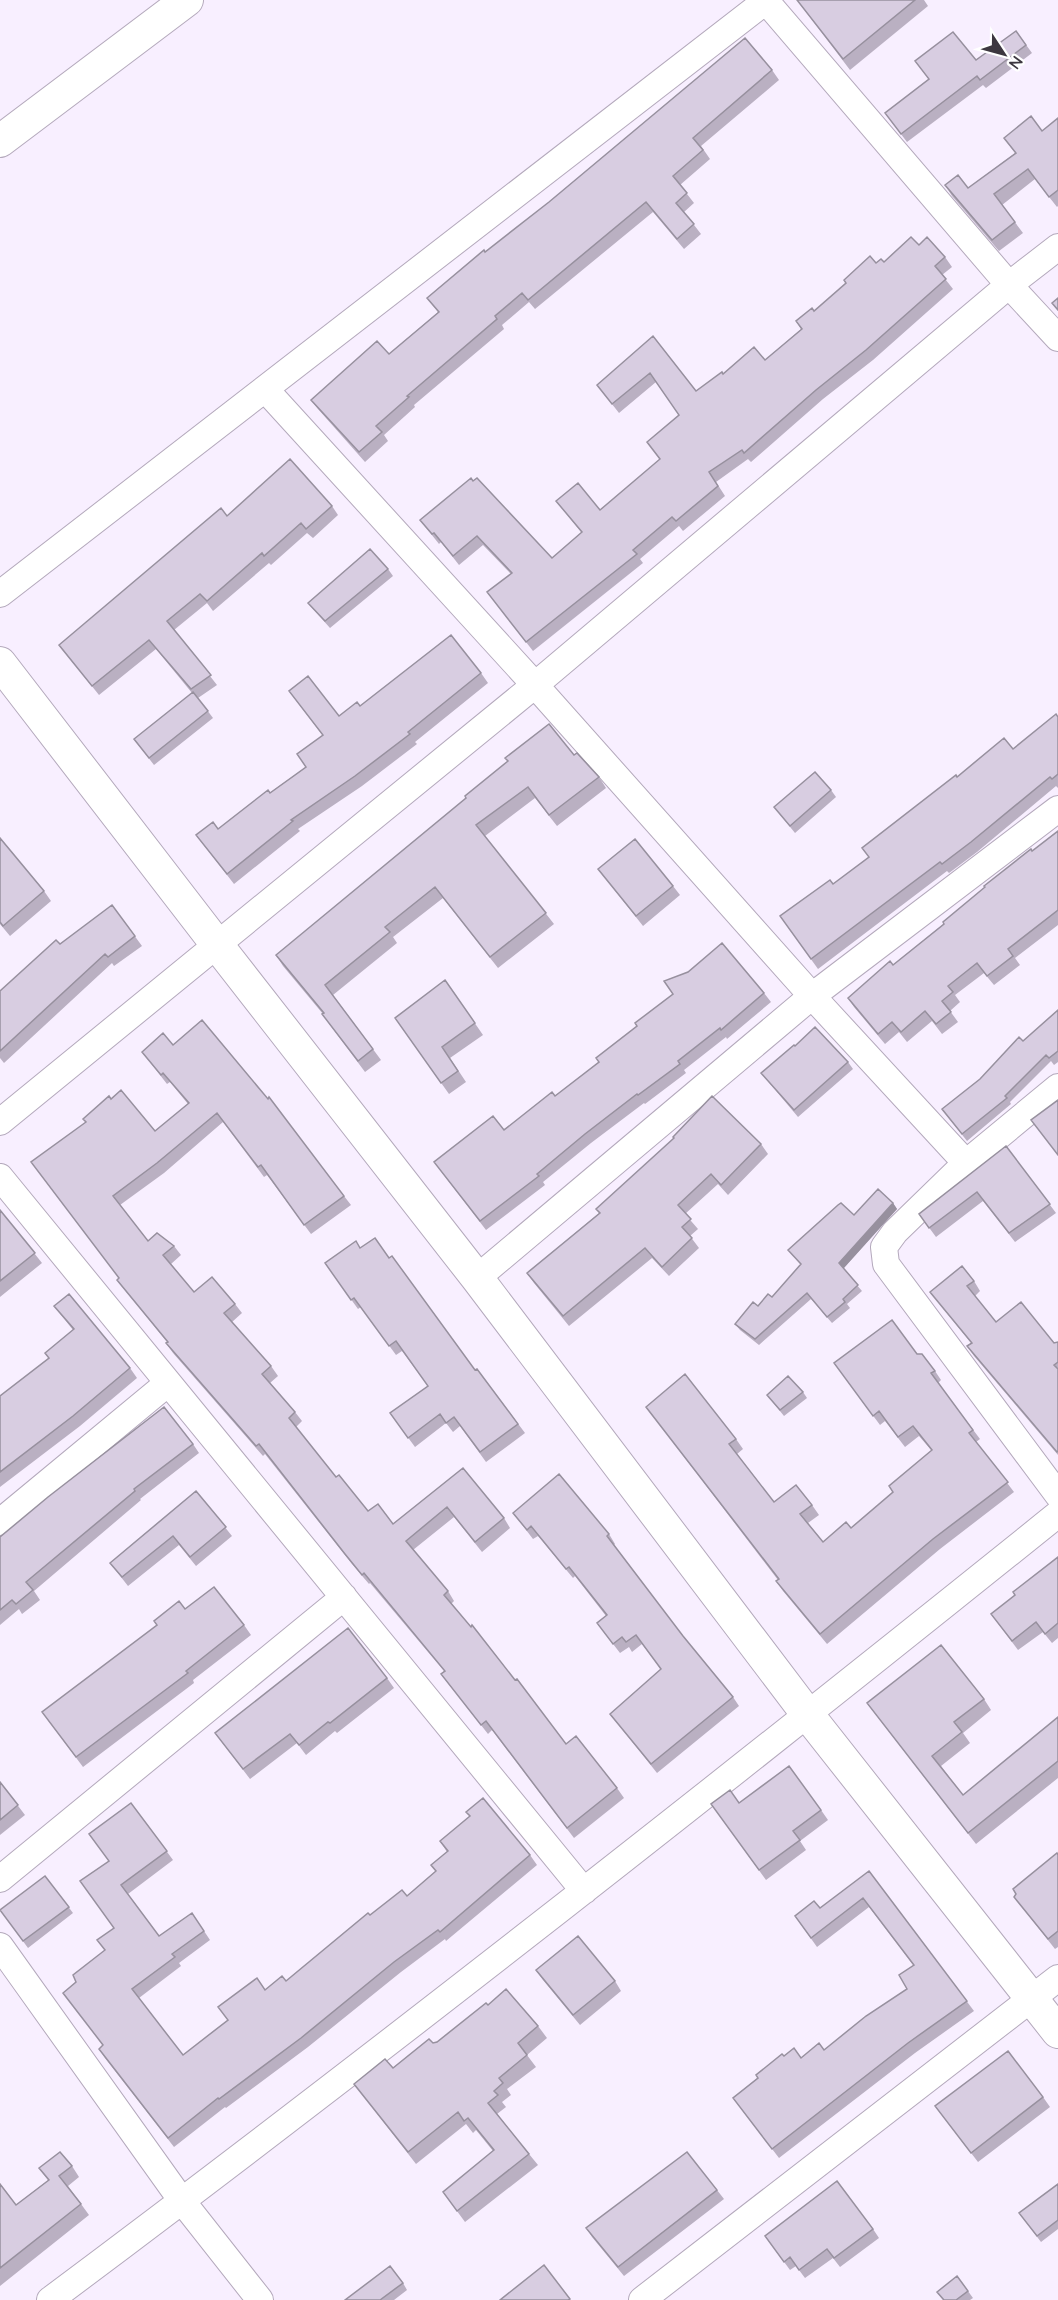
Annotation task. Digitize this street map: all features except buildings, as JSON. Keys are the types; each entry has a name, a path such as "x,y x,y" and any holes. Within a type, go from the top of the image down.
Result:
{"street":[{"path":"0,141 187,0"},
{"path":"0,594 766,0 1009,285 1058,338"},
{"path":"0,1122 536,685 1009,285 1058,247"},
{"path":"265,389 536,685 812,996 966,1163"},
{"path":"0,663 477,1278 808,1716 1058,2032"},
{"path":"477,1278 812,996 1058,809"},
{"path":"1058,1087 966,1163 895,1232 884,1247 886,1264 1058,1495"},
{"path":"0,1177 584,1891"},
{"path":"0,1522 168,1383"},
{"path":"50,2300 584,1891 808,1716 1058,1514"},
{"path":"0,1879 344,1597"},
{"path":"0,1946 182,2201 260,2300"},
{"path":"642,2300 1058,1978"}]}
